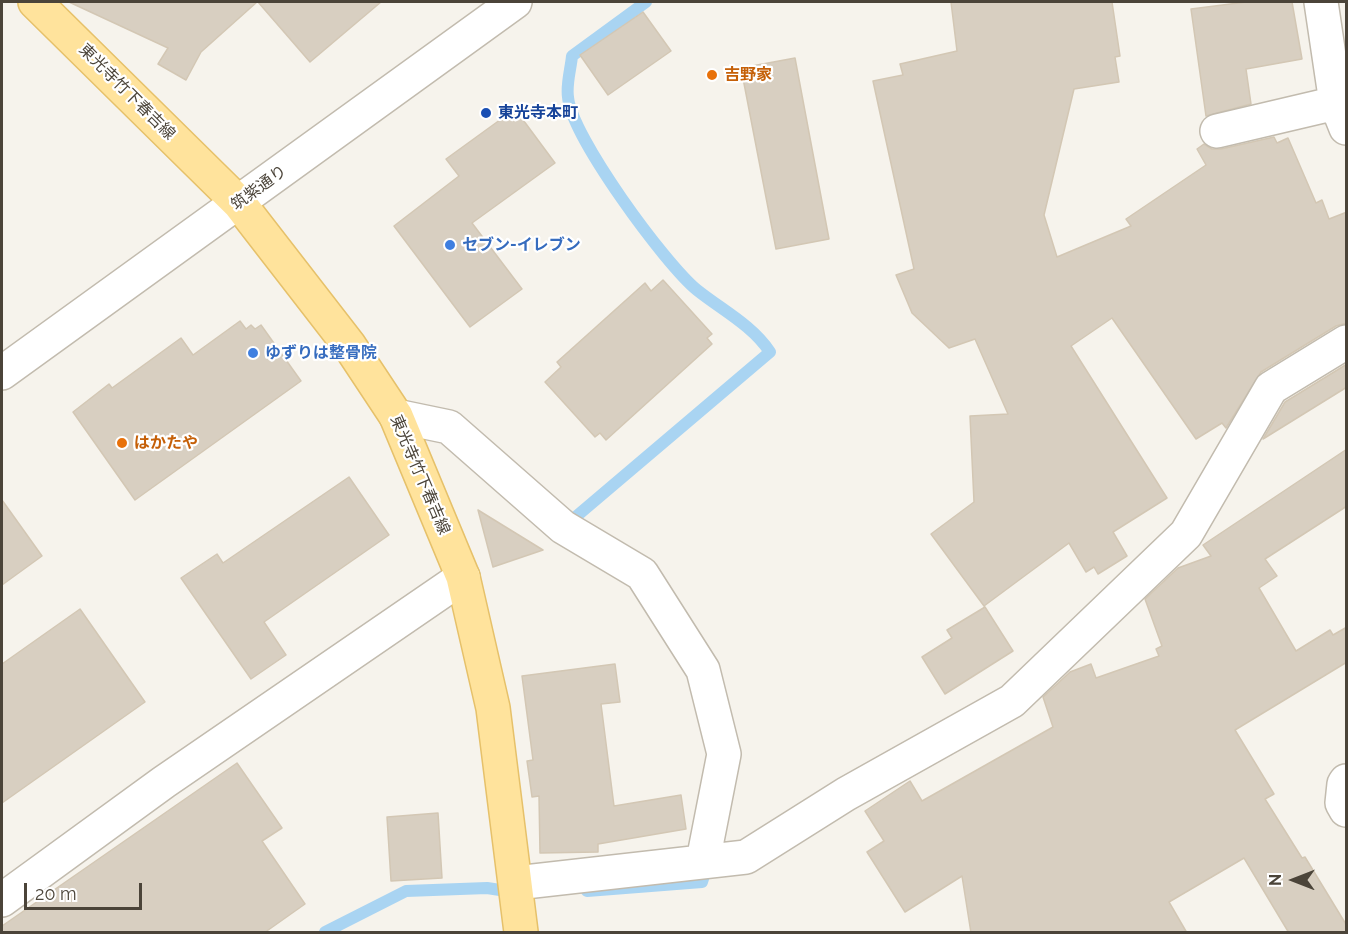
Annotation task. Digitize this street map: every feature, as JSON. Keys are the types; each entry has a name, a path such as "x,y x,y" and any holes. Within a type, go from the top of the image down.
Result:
{"main road":[{"name":"東光寺竹下春吉線","path":"35,2 239,203 348,345 396,416 463,577 493,708 521,933"}],"street":[{"name":"筑紫通り","path":"2,373 514,2"},
{"path":"1217,131 1341,116 1321,2"},
{"path":"516,883 746,857 846,794 1012,701 1186,534 1271,388 1347,342"},
{"path":"396,416 449,427 563,527 642,574 703,670 724,754 703,861"},
{"path":"2,900 164,782 463,577"},
{"path":"1347,781 1344,784 1342,803 1347,810"}],"building":[{"path":"69,2 257,2 201,52 186,80 158,64 168,48"},
{"path":"258,2 381,2 310,62"},
{"path":"951,2 1112,2 1120,56 1115,57 1119,82 1074,89 1044,215 1057,257 1131,226 1126,219 1206,165 1197,149 1204,144 1212,149 1221,149 1274,137 1277,143 1288,138 1316,203 1322,200 1329,219 1347,212 1347,323 1336,326 1261,372 1226,428 1222,423 1196,439 1112,318 1071,346 1167,498 1113,532 1127,556 1098,574 1094,567 1086,572 1069,543 984,606 931,534 974,502 970,416 1008,414 975,339 949,348 912,313 896,275 914,269 873,81 903,75 900,64 957,51"},
{"path":"1246,2 1292,2 1302,59 1246,69 1251,104 1206,116 1191,9"},
{"path":"643,12 671,51 608,95 580,55"},
{"path":"795,58 829,239 776,249 741,68"},
{"path":"515,109 555,163 472,223 522,289 470,327 394,226 459,176 446,159"},
{"path":"663,280 712,334 707,338 712,344 606,440 600,433 595,437 545,382 561,367 557,362 645,283 651,291"},
{"path":"240,321 246,329 251,325 255,329 261,325 301,381 135,500 73,412 109,384 112,388 181,338 193,355"},
{"path":"1347,364 1347,387 1263,439 1285,402"},
{"path":"1347,449 1347,506 1265,559 1277,576 1259,588 1296,651 1330,630 1333,635 1347,627 1347,662 1235,730 1274,794 1265,799 1302,858 1305,857 1347,926 1347,933 1289,933 1244,858 1169,902 1187,933 971,933 962,876 905,912 867,852 884,841 865,811 910,781 922,801 1053,727 1043,697 1070,672 1091,664 1096,678 1159,656 1156,649 1162,646 1145,599 1178,568 1211,556 1203,545"},
{"path":"349,477 389,535 264,622 286,655 251,679 181,578 217,554 223,563"},
{"path":"2,500 42,556 2,585"},
{"path":"478,510 543,550 493,567"},
{"path":"985,607 1013,651 945,694 922,657 952,638 947,630"},
{"path":"80,609 145,702 2,803 2,664"},
{"path":"615,664 620,702 601,704 614,806 681,795 686,829 598,844 598,852 540,853 539,796 532,797 527,761 533,760 522,676"},
{"path":"237,763 282,828 262,841 305,904 264,933 2,933 2,926"},
{"path":"438,813 442,878 391,881 387,817"}],"waterway":[{"path":"578,529 572,520 770,352 746,326 682,276 622,198 585,140 573,115 568,97 572,56 646,2"},
{"path":"587,891 702,882 708,863"},
{"path":"325,932 406,891 487,888 513,892"}],"place":[{"name":"吉野家","path":"712,75"},
{"name":"東光寺本町","path":"486,113"},
{"name":"セブン-イレブン","path":"450,245"},
{"name":"ゆずりは整骨院","path":"253,353"},
{"name":"はかたや","path":"122,443"}]}
